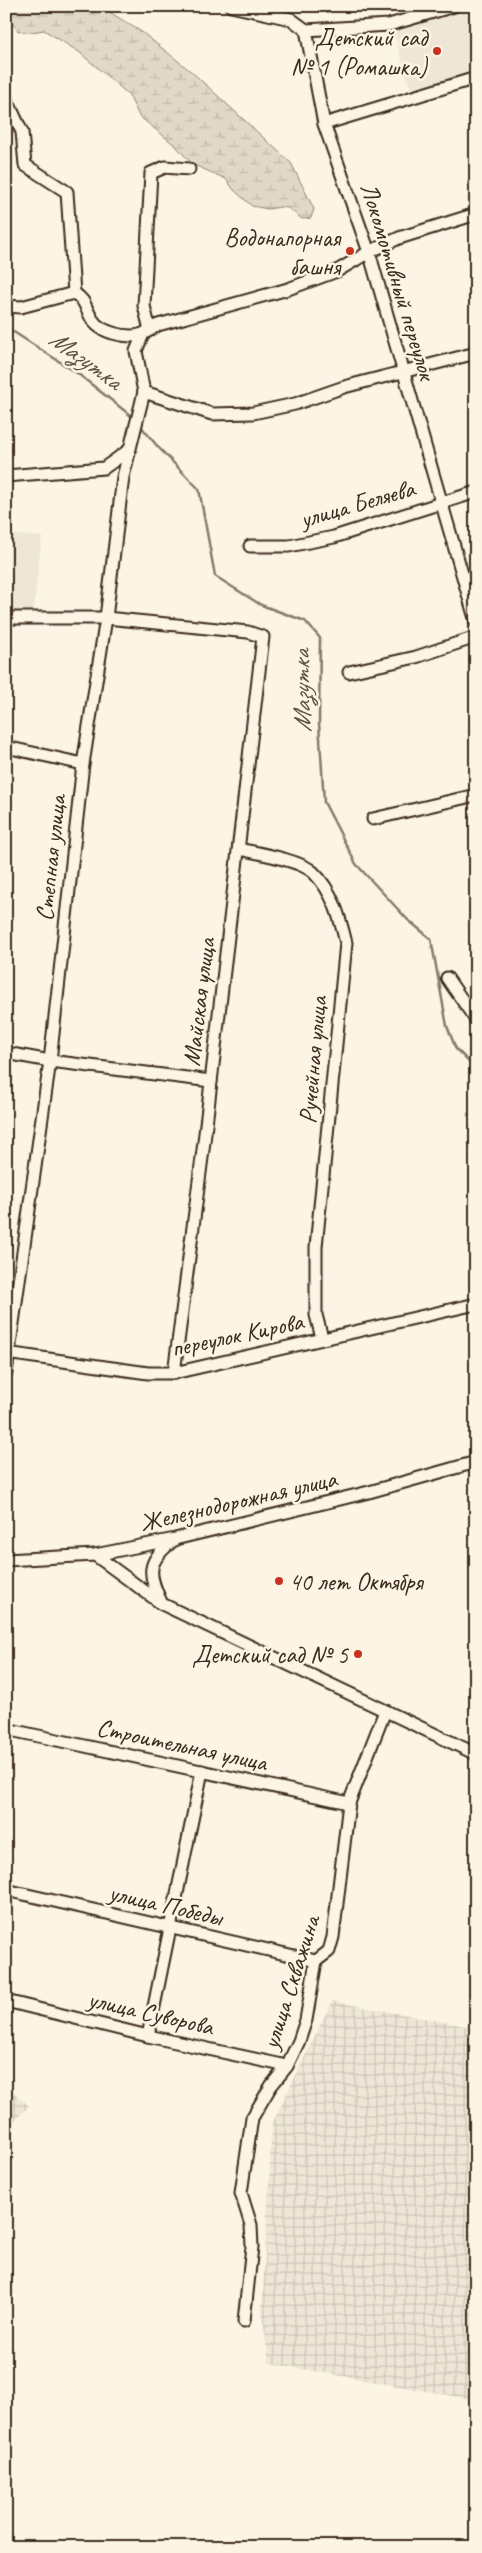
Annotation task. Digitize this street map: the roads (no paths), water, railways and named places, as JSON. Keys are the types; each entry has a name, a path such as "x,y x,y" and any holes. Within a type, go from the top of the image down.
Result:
{"street":[{"path":"231,6 291,19 306,30 389,25 454,6"},
{"name":"Локомотивный переулок","path":"306,30 324,124 369,252 476,622"},
{"path":"324,124 476,78"},
{"path":"6,98 22,132 26,165 66,192 74,293"},
{"path":"146,332 144,306 151,173 165,168 188,169"},
{"path":"6,306 21,307 74,293 84,300 92,320 104,330 136,336 158,325 296,286 338,272 369,252 399,238 476,214"},
{"name":"Степная улица","path":"6,1373 7,1353 50,1061 82,764 106,618 123,477 144,392 136,352 146,332"},
{"path":"144,392 212,414 253,413 295,404 344,386 476,352"},
{"path":"6,476 104,468 129,450"},
{"name":"улица Беляева","path":"250,546 289,546 334,537 476,492"},
{"path":"6,618 106,618"},
{"name":"Майская улица","path":"106,618 248,632 263,637 211,1081 174,1373"},
{"path":"349,672 416,657 476,637"},
{"path":"6,747 82,764"},
{"path":"373,819 476,795"},
{"name":"Ручейная улица","path":"239,849 282,859 312,871 328,892 339,914 346,943 316,1247 316,1315 322,1338"},
{"path":"447,978 476,1020"},
{"path":"6,1053 50,1061 211,1081"},
{"name":"переулок Кирова","path":"7,1353 148,1373 174,1373 476,1304"},
{"name":"Железнодорожная улица","path":"6,1560 95,1555 175,1539 369,1492 476,1462"},
{"path":"162,1604 150,1571 155,1557 175,1539"},
{"path":"95,1555 162,1604 476,1754"},
{"name":"улица Скважина","path":"244,2322 252,2248 251,2225 241,2193 252,2118 271,2086 287,2066 306,2020 316,1961 329,1951 333,1937 349,1803 385,1711"},
{"name":"Строительная улица","path":"6,1729 349,1803"},
{"path":"148,2036 172,1928 202,1771"},
{"name":"улица Победы","path":"6,1890 316,1961"},
{"name":"улица Суворова","path":"6,2001 148,2036 287,2066"}],"waterway":[{"name":"Мазутка","path":"6,327 77,373 135,419"},
{"name":"Мазутка","path":"140,425 158,447 199,489 215,576 261,605 305,621 320,638 319,723 324,802 356,864 407,919 431,939 447,1026 456,1049 476,1069"}],"place":[{"name":"Детский сад № 1 (Ромашка)","path":"437,51"},
{"name":"Водонапорная башня","path":"350,251"},
{"name":"40 лет Октября","path":"279,1581"},
{"name":"Детский сад № 5","path":"358,1654"}]}
